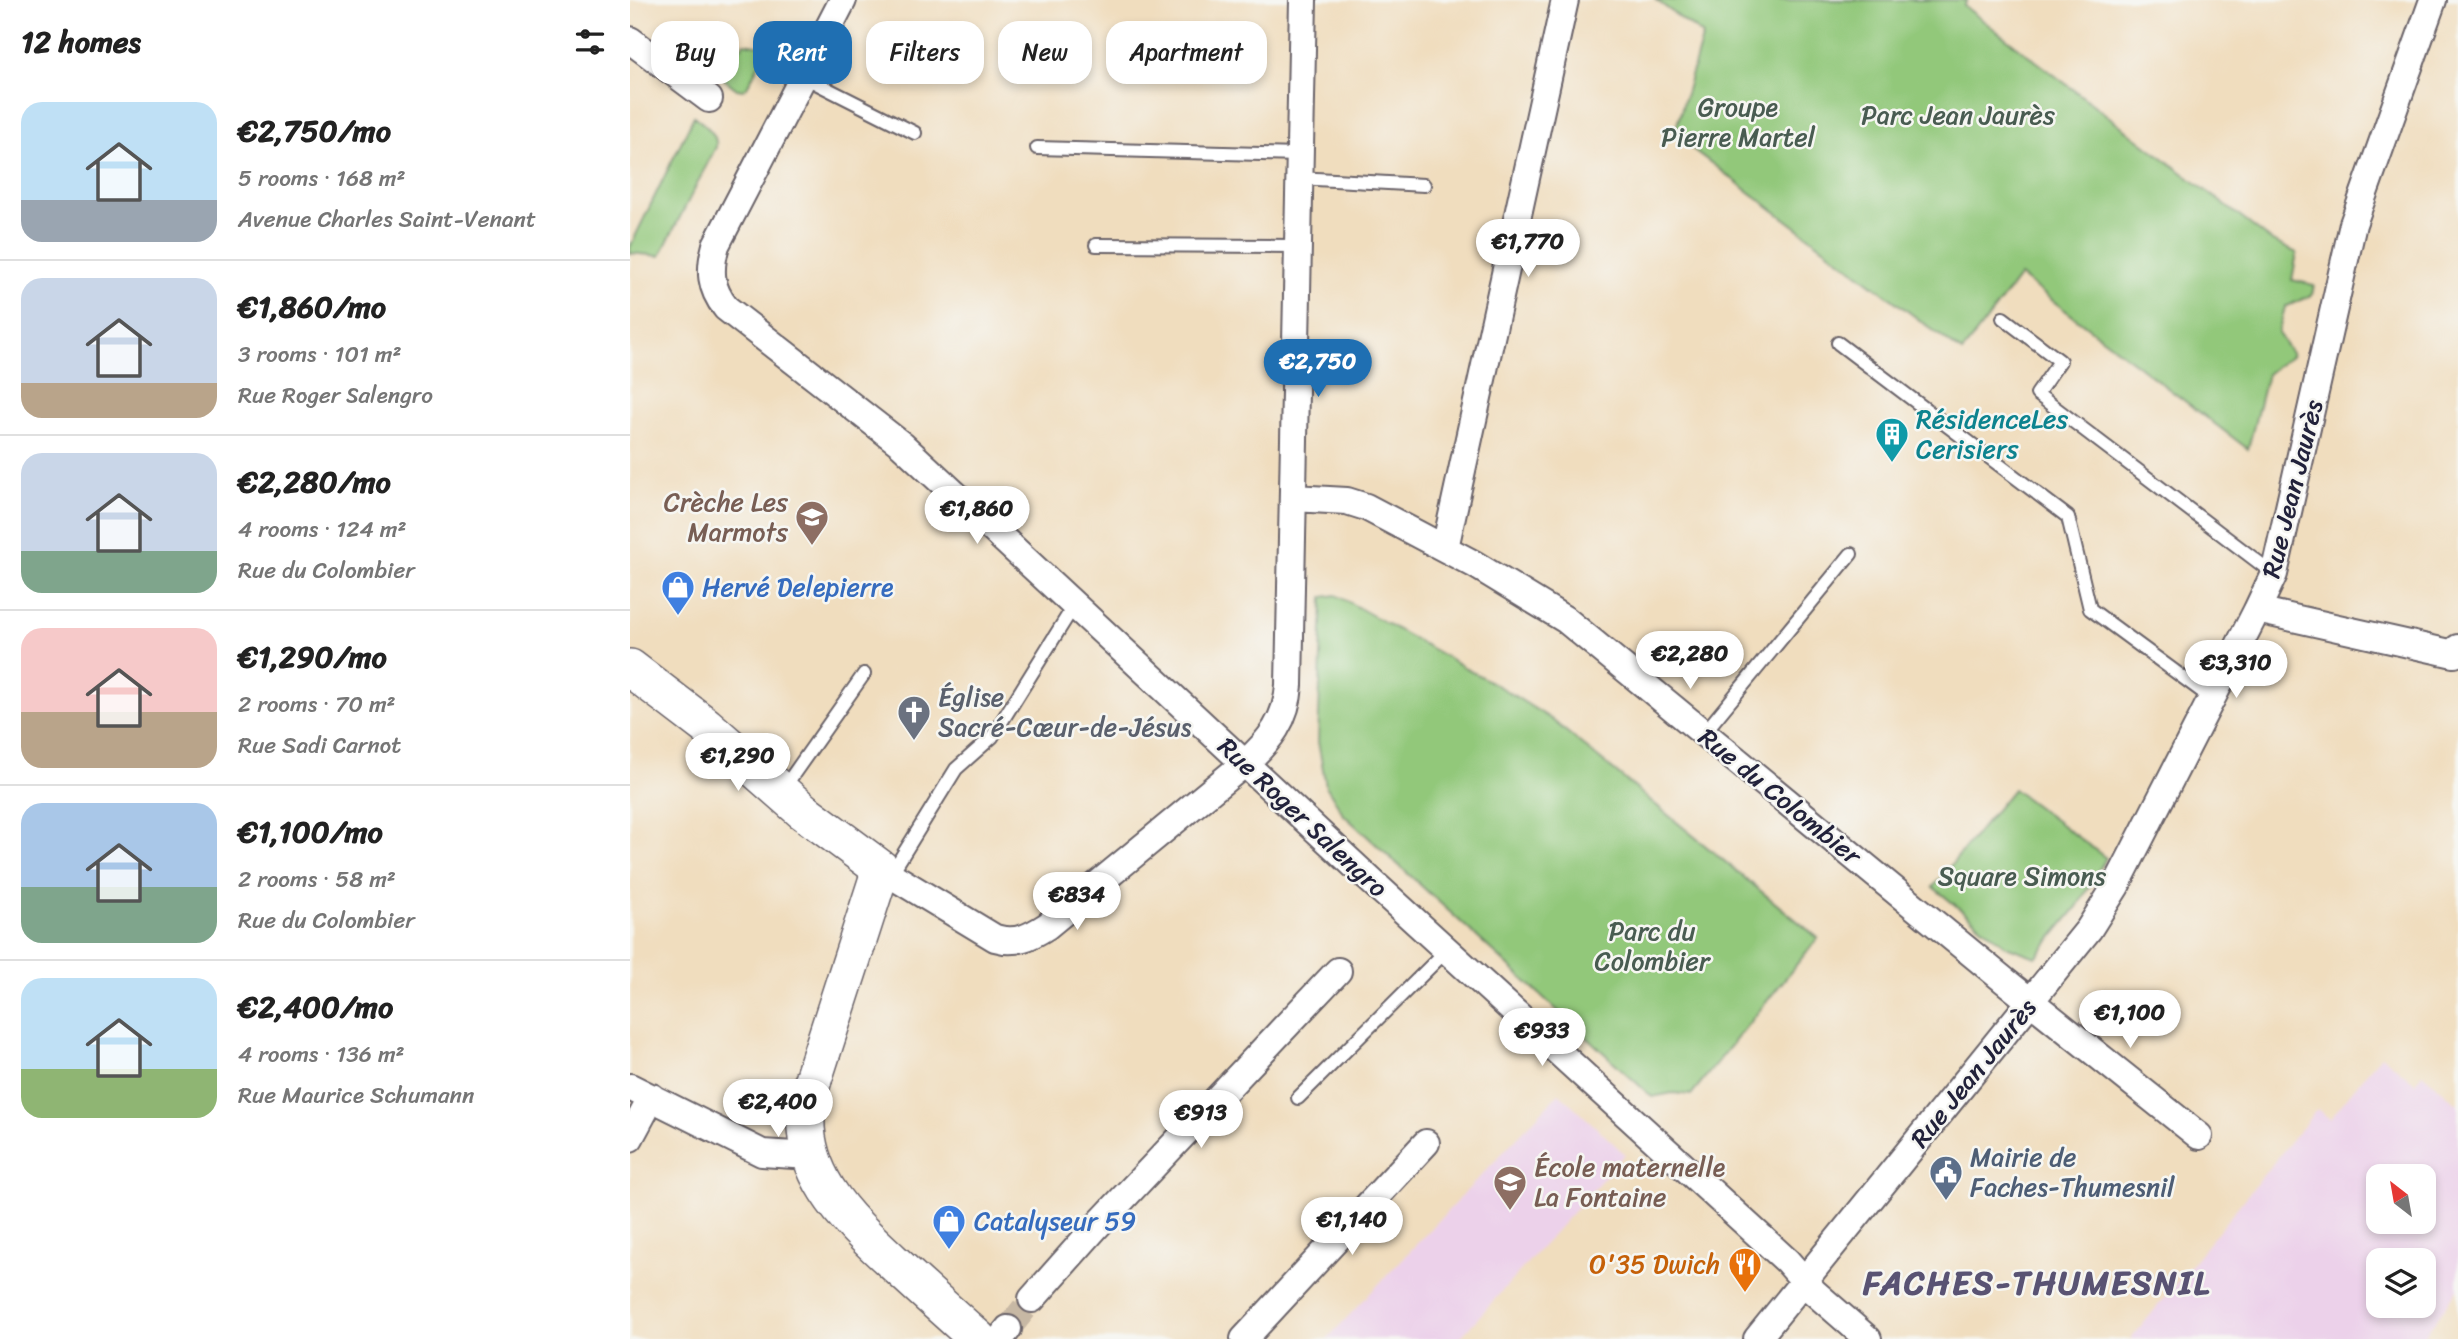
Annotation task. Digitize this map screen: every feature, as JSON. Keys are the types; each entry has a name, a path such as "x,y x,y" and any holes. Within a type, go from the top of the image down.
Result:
{"street":[{"path":"832,21 843,0"},
{"path":"630,668 706,726 781,793 886,871 995,938 1007,941 1024,939 1047,926 1266,744 1277,729 1288,699 1303,0"},
{"path":"1445,548 1565,0"},
{"name":"Rue Jean Jaurès","path":"1757,1339 2089,929 2116,886 2257,610 2274,574 2353,224 2433,0"},
{"path":"630,40 709,99"},
{"name":"Rue Roger Salengro","path":"798,84 716,245 711,264 711,281 716,296 726,308 902,445 1447,950 1777,1251 1804,1281 1868,1339"},
{"name":"Rue du Colombier","path":"1293,498 1355,503 1445,548 1566,620 2199,1136"},
{"path":"2257,610 2457,653"},
{"path":"886,871 808,1095 805,1122 811,1156 823,1184 849,1220 995,1335"},
{"path":"1032,1299 1095,1228 1338,971"},
{"path":"630,1138 641,1092 762,1153 811,1156"},
{"path":"1244,1339 1426,1143"}],"lane":[{"path":"818,84 915,133"},
{"path":"1037,148 1298,167 1424,185"},
{"path":"1096,245 1297,246"},
{"path":"2003,318 2060,361 2037,394 2274,574"},
{"path":"1838,343 2068,517 2090,609 2211,698"},
{"path":"1704,733 1851,554"},
{"path":"886,871 956,769 992,737 1075,604"},
{"path":"781,793 864,674"},
{"path":"1298,1098 1447,950"}],"shaded area":[{"path":"2381,1055 2415,1083 2422,1073 2458,1104 2458,1289 2422,1339 2131,1339 2317,1109 2330,1119"},
{"name":"École maternelle La Fontaine","path":"1559,1093 1625,1154 1459,1339 1327,1339"}],"green space":[{"name":"Parc Jean Jaurès","path":"1656,0 1967,0 1964,6 2272,241 2297,253 2292,280 2314,285 2312,295 2285,307 2278,333 2292,355 2267,374 2248,449 2020,276 1962,352 1674,135 1703,35"},
{"path":"744,43 753,44 753,76 743,90 730,84 739,84 739,50"},
{"path":"694,116 713,133 716,147 660,256 630,253 630,247"},
{"name":"Parc du Colombier","path":"1336,595 1505,690 1551,719 1818,938 1691,1095 1673,1093 1652,1097 1344,815 1326,786 1318,742 1323,597"},
{"name":"Square Simons","path":"2013,789 2106,858 2077,907 2036,957 2006,946 1933,887"}],"tunnel":[{"path":"1008,1329 1032,1299"}],"place":[{"name":"RésidenceLes Cerisiers","path":"1892,464"},
{"name":"Crèche Les Marmots","path":"812,547"},
{"name":"Hervé Delepierre","path":"678,617"},
{"name":"Église Sacré-Cœur-de-Jésus","path":"914,742"},
{"name":"Mairie de Faches-Thumesnil","path":"1946,1202"},
{"name":"École maternelle La Fontaine","path":"1510,1212"},
{"name":"Catalyseur 59","path":"949,1251"},
{"name":"O'35 Dwich","path":"1745,1294"}],"district":[{"name":"FACHES-THUMESNIL","path":"2037,1282"}],"park label":[{"name":"Groupe Pierre Martel","path":"1738,122"}]}
